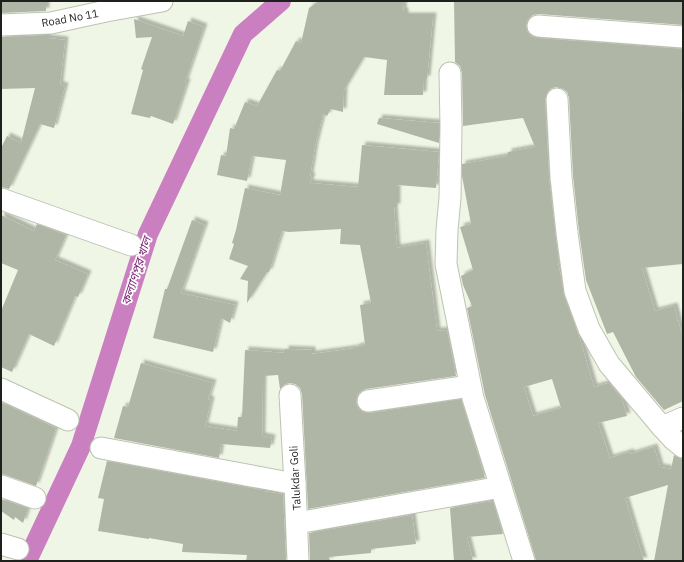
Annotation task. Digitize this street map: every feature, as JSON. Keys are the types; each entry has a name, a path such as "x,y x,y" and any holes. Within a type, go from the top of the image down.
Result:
{"street":[{"name":"Road No 11","path":"1,25 51,23 106,6 162,1"},
{"path":"538,26 683,37"},
{"path":"450,73 450,198 446,264 473,398 524,561"},
{"path":"557,99 561,177 575,291 589,329 610,364 662,427 683,446"},
{"path":"1,199 132,245"},
{"path":"368,401 470,386"},
{"path":"1,389 68,420"},
{"name":"Talukdar Goli","path":"290,394 298,561"},
{"path":"662,427 683,418"},
{"path":"101,448 295,484"},
{"path":"1,486 35,498"},
{"path":"297,523 501,487"}],"building":[{"path":"1,1 46,1 46,11 1,13"},
{"path":"319,1 404,1 403,11 405,11 405,16 433,16 427,79 424,79 423,95 384,95 387,60 364,57 344,90 343,112 331,109 327,116 323,114 315,146 310,183 358,187 362,145 439,152 436,188 397,185 397,207 394,207 397,248 426,243 437,331 447,330 456,376 366,389 360,392 357,396 356,403 359,409 363,412 370,413 461,399 485,478 308,509 302,394 300,388 295,384 289,383 280,389 278,375 263,376 262,436 272,438 270,448 221,444 219,458 114,438 123,406 128,407 141,363 213,383 208,399 211,400 205,426 237,431 238,417 242,417 245,350 285,353 285,349 312,350 312,354 356,348 365,345 360,305 371,303 360,245 340,244 341,229 289,232 282,231 269,272 267,272 247,303 248,281 240,279 248,266 229,259 234,244 232,243 245,188 280,195 286,160 252,156 247,181 217,175 221,155 226,156 230,128 234,129 245,102 257,106 277,70 280,71 296,41 301,43 309,8"},
{"path":"454,1 683,1 683,25 539,14 533,15 528,19 526,25 527,31 531,36 537,38 683,49 683,89 681,89 683,132 683,264 642,268 655,311 674,306 683,338 683,401 664,410 636,377 613,332 607,334 586,280 573,176 569,98 567,92 556,87 550,89 545,100 549,178 558,263 564,295 579,336 594,387 609,383 622,399 627,416 598,423 610,458 630,452 631,454 654,447 660,467 671,469 674,455 683,459 683,561 654,561 668,485 625,498 644,561 536,561 485,395 467,308 472,306 463,285 461,276 473,270 460,227 471,224 462,176 462,164 508,156 508,152 535,147 523,118 463,126 462,73 460,66 455,62","holes":["552,379 561,408 533,416 524,387"]},
{"path":"134,19 183,36 188,21 204,27 185,82 187,82 173,124 151,116 150,118 131,114 143,70 141,69 152,37 136,38"},
{"path":"47,35 47,38 65,40 60,85 65,86 54,128 40,124 9,189 1,187 1,148 7,136 21,143 35,88 1,89 1,37"},
{"path":"379,118 439,123 439,143 377,124"},
{"path":"1,215 34,231 37,224 66,235 55,260 88,274 78,297 75,296 54,346 29,334 12,372 1,367 1,311 18,270 1,263"},
{"path":"192,220 205,225 181,293 235,305 230,323 221,318 213,352 153,338 165,289 167,289"},
{"path":"1,402 56,428 36,486 1,474"},
{"path":"107,461 283,494 286,561 246,561 247,555 182,552 183,544 98,531 104,499 98,498"},
{"path":"1,499 28,508 23,523 15,517 14,520 1,511"},
{"path":"493,501 503,534 467,537 473,561 454,561 450,508"},
{"path":"412,515 416,544 371,549 371,553 329,557 330,561 310,561 309,533"}],"waterway":[{"name":"কল্যাণপুর খাল","path":"27,561 81,446 148,234 243,34 281,1"}]}
